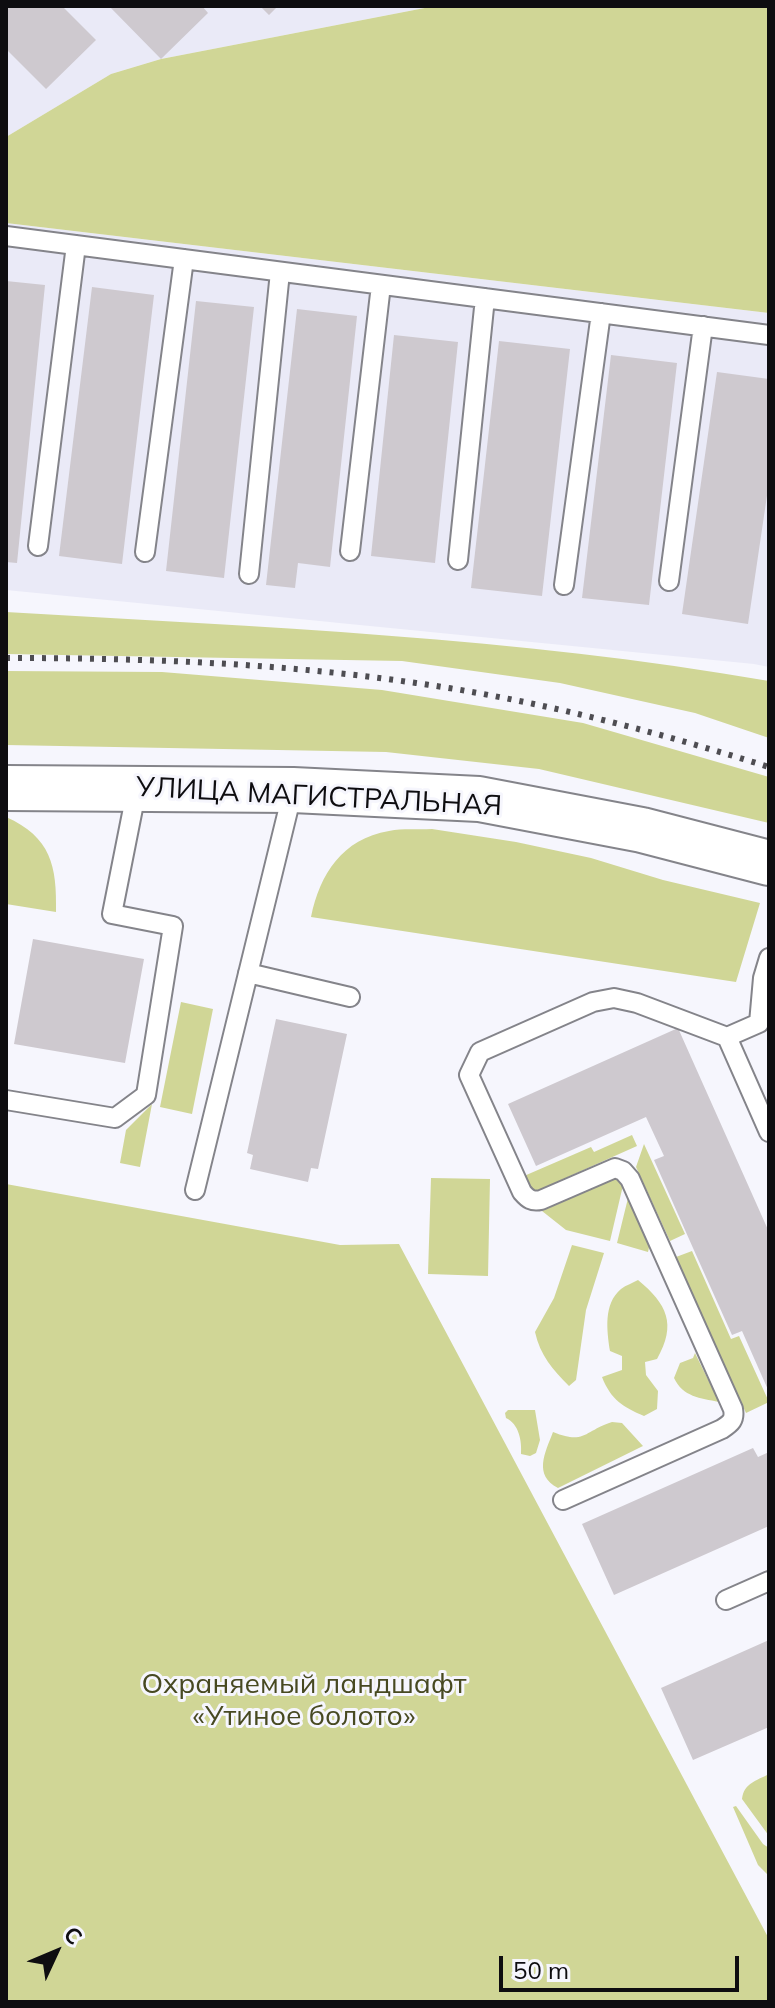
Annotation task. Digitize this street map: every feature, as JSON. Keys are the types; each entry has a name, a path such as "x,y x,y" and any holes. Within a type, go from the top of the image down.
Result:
{"main road":[{"name":"УЛИЦА МАГИСТРАЛЬНАЯ","path":"6,788 293,790 479,799 642,830 769,863"}],"lane":[{"path":"6,236 769,335"},
{"path":"38,546 76,245"},
{"path":"145,552 184,259"},
{"path":"249,574 280,272"},
{"path":"350,551 381,285"},
{"path":"458,560 485,298"},
{"path":"564,585 601,313"},
{"path":"669,581 703,326"},
{"path":"6,1100 115,1118 146,1095 173,926 112,914 137,788"},
{"path":"195,1190 293,790"},
{"path":"563,1500 722,1429 734,1416 733,1409 630,1179 615,1168 541,1200 527,1198 469,1075 480,1052 593,1002 614,998 637,1003 727,1037 764,1027 763,978 769,958"},
{"path":"248,973 350,997"},
{"path":"727,1037 769,1132"},
{"path":"726,1600 769,1581"}],"shaded area":[{"path":"6,6 435,6 161,59 111,74 6,137"},
{"path":"6,223 769,313 769,667 6,590"}],"green space":[{"path":"435,6 769,6 769,313 6,223 6,137 111,74 161,59"},
{"path":"6,612 484,644 674,666 769,681 769,738 695,713 560,683 402,661 6,654"},
{"path":"6,671 162,672 382,690 583,723 769,777 769,823 539,769 386,752 6,745"},
{"path":"6,817 33,834 48,855 55,881 56,912 6,904"},
{"path":"432,829 591,858 663,880 760,903 736,982 311,917 327,873 346,850 373,835 389,831"},
{"path":"181,1002 213,1009 192,1114 160,1107"},
{"path":"152,1104 140,1167 120,1163 126,1130"},
{"path":"632,1135 637,1146 532,1193 524,1176 591,1147 594,1152"},
{"path":"644,1144 685,1234 670,1241 636,1167"},
{"path":"621,1176 624,1181 610,1241 566,1230 542,1211"},
{"path":"431,1178 490,1179 488,1276 428,1274"},
{"name":"Охраняемый ландшафт «Утиное болото»","path":"6,1184 340,1245 399,1244 769,1939 769,2002 6,2002"},
{"path":"629,1194 650,1243 648,1252 617,1243"},
{"path":"572,1245 604,1253 586,1310 576,1380 569,1386 548,1362 535,1332 554,1298"},
{"path":"692,1251 731,1339 739,1336 769,1402 746,1413 676,1257"},
{"path":"638,1280 662,1306 667,1325 667,1335 657,1359 645,1362 646,1375 658,1391 657,1409 644,1416 618,1402 602,1377 622,1370 622,1356 610,1351 608,1318 611,1302 621,1289"},
{"path":"695,1353 719,1402 687,1393 674,1378 680,1363 693,1358"},
{"path":"508,1410 535,1410 540,1440 536,1453 530,1456 521,1454 519,1433 506,1418"},
{"path":"612,1422 622,1423 643,1446 558,1488 550,1483 543,1463 553,1432 578,1437"},
{"path":"769,1774 769,1836 742,1799 748,1786"},
{"path":"736,1806 769,1848 769,1876 758,1865 733,1807"}],"building":[{"path":"6,6 62,6 96,40 46,89 6,49"},
{"path":"109,6 202,6 208,13 161,59"},
{"path":"260,6 278,6 269,15"},
{"path":"6,281 45,285 17,563 6,562"},
{"path":"92,287 154,295 122,564 59,556"},
{"path":"196,301 254,307 224,578 166,571"},
{"path":"297,309 357,316 330,567 298,563 295,588 266,585"},
{"path":"394,335 458,342 435,563 371,556"},
{"path":"499,341 570,349 542,596 471,588"},
{"path":"611,355 677,363 649,605 582,598"},
{"path":"717,372 769,379 769,482 748,624 682,614"},
{"path":"33,939 144,959 125,1063 14,1044"},
{"path":"276,1019 347,1034 318,1169 311,1168 308,1182 250,1169 253,1155 247,1153"},
{"path":"678,1028 769,1232 769,1392 742,1331 732,1335 693,1248 654,1160 664,1156 646,1117 536,1166 508,1104"},
{"path":"753,1448 758,1457 769,1452 769,1526 614,1595 582,1524"},
{"path":"769,1640 769,1727 693,1760 661,1688"}],"railway":[{"path":"6,658 211,663 416,683 506,698 594,718 769,767"}]}
